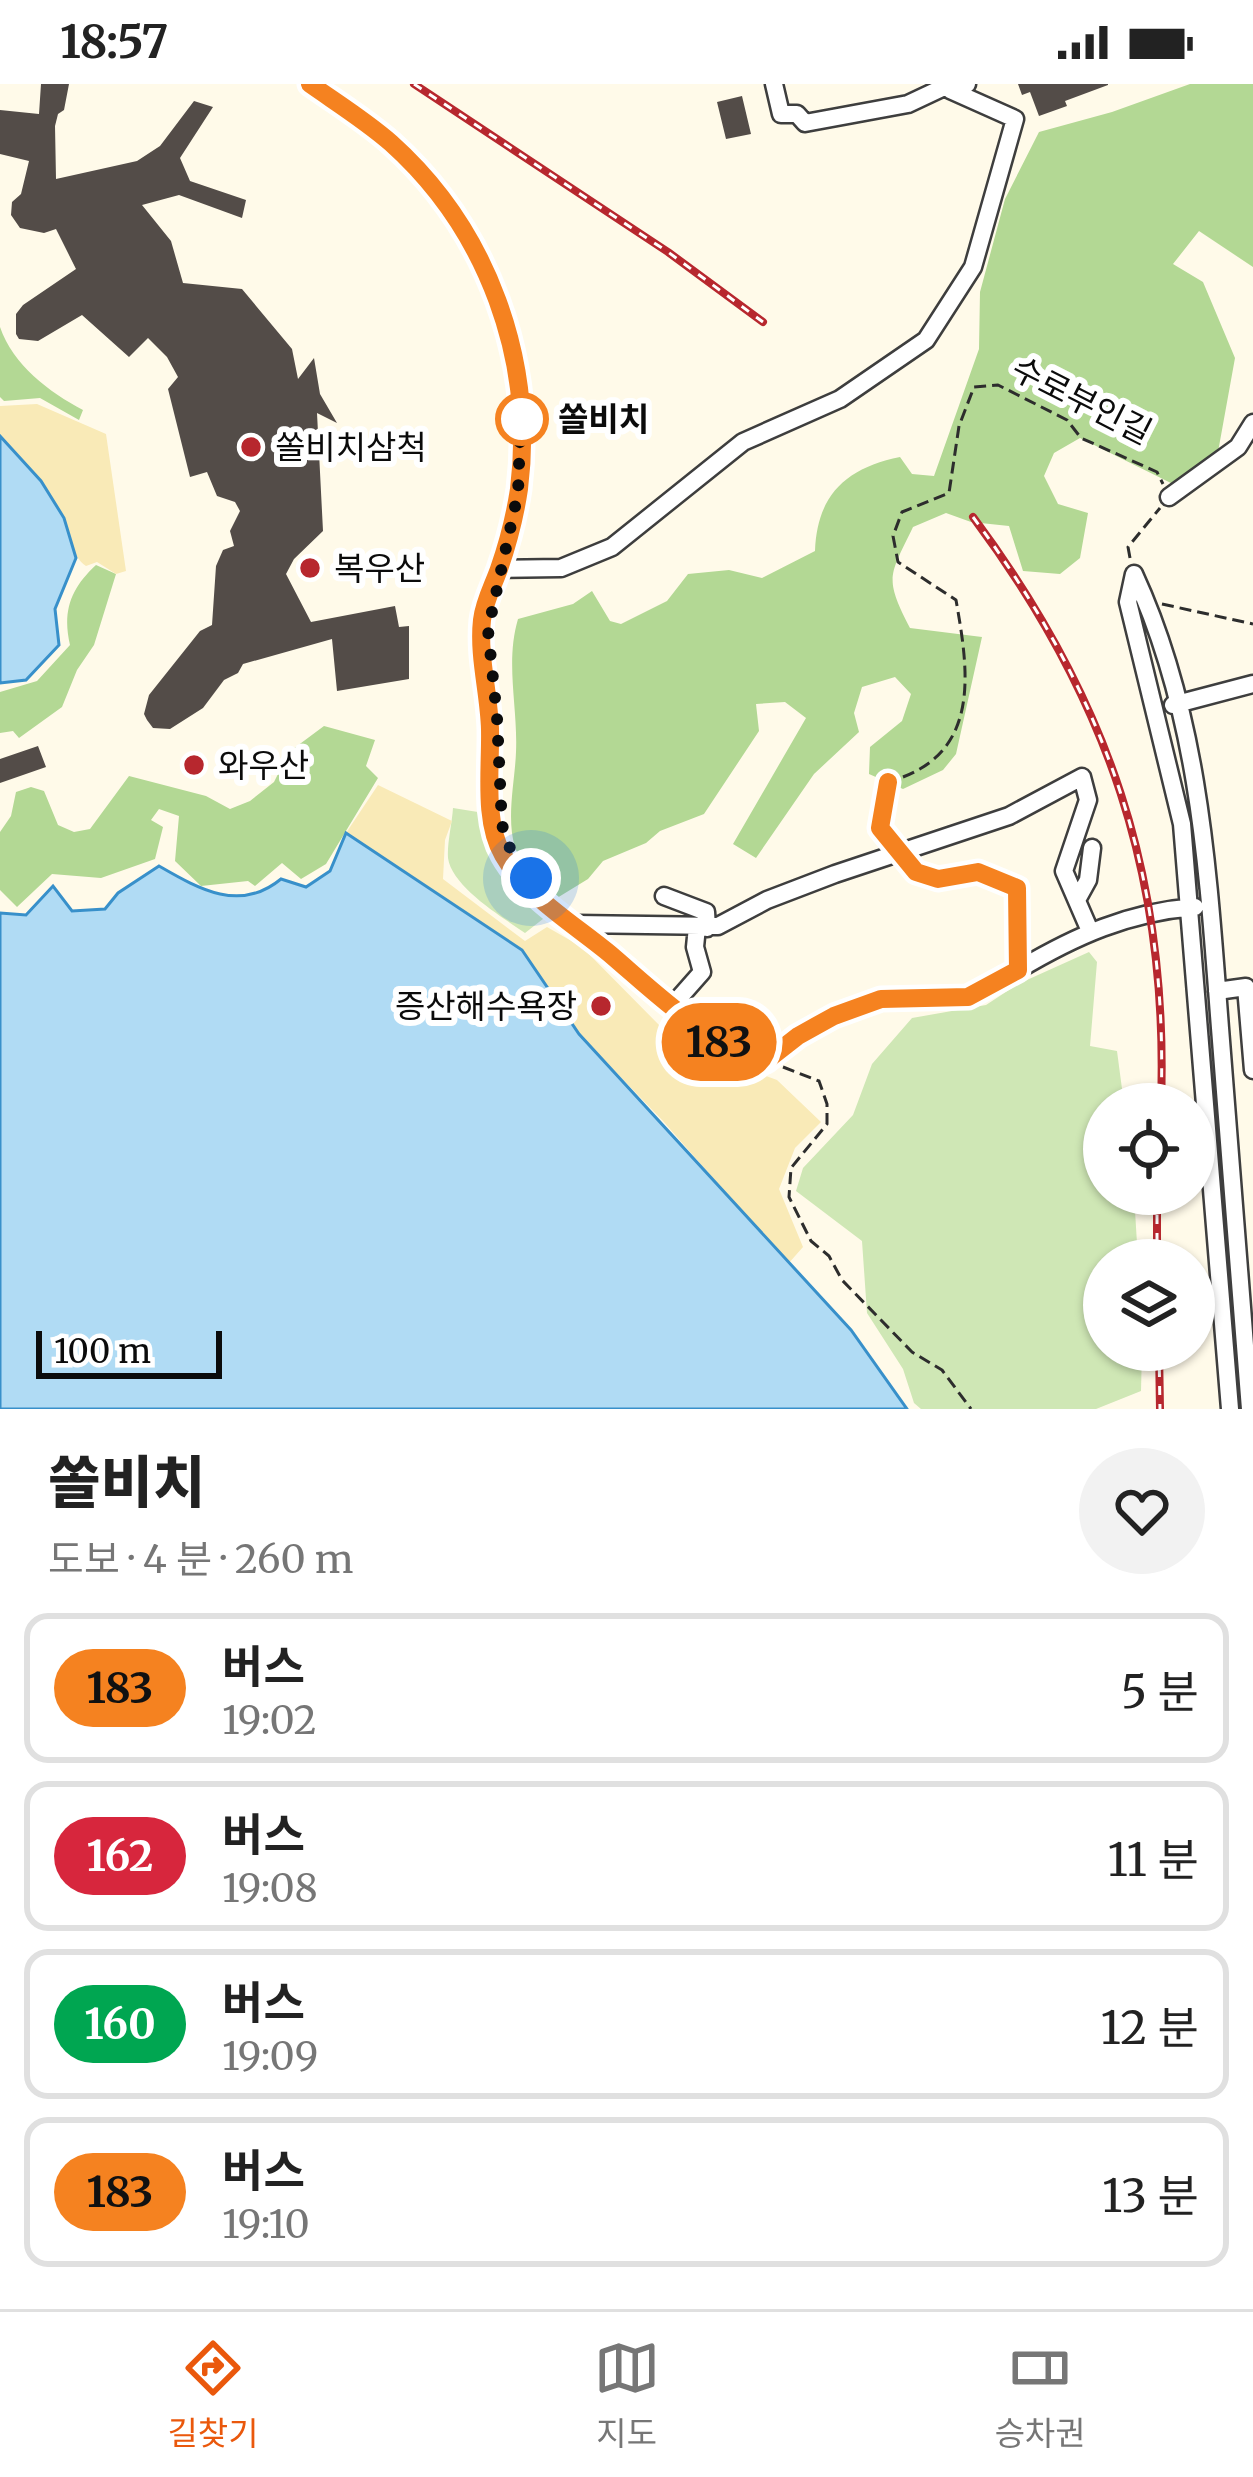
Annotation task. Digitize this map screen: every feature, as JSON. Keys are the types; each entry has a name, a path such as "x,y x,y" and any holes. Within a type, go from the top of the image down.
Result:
{"street":[{"path":"310,84 393,144 430,183 464,232 496,297 515,361 522,430 518,493 499,569 484,605 481,633 495,837 522,879 725,1046 766,1061 834,1016 881,999 968,997 1090,931 1165,909 1211,906"},
{"path":"499,569 561,568 612,547 743,442 840,399 926,340 973,267 1015,119 958,87 942,88 908,104 805,123 797,114 781,114 773,84"},
{"path":"1169,497 1238,447 1253,423"},
{"path":"1134,574 1156,622 1180,704 1211,906 1250,1409"},
{"path":"1134,574 1129,602 1182,824 1230,1409"},
{"path":"1156,708 1253,684"},
{"path":"574,924 702,928 731,921 767,900 900,850 1009,816 1082,777 1088,800 1064,871 1090,931"},
{"path":"888,782 880,828 916,872 938,879 978,872 1017,888 1018,970"},
{"path":"1077,900 1088,880 1092,848"},
{"path":"664,896 706,912 694,947 702,972 672,1006"},
{"path":"1217,991 1246,987 1253,1070"}],"path":[{"name":"수로부인길","path":"888,782 928,767 956,735 968,666 956,600 898,562 893,536 902,512 949,493 959,426 974,387 998,385 1067,420 1081,438 1157,472 1169,497"},
{"path":"1169,497 1127,547 1134,574 1165,607 1253,624"},
{"path":"766,1061 819,1081 827,1104 827,1124 790,1168 789,1197 811,1241 830,1256 842,1280 912,1352 942,1370 971,1409"}],"green space":[{"path":"1190,84 1253,84 1253,267 1199,231 1173,264 1203,282 1235,358 1218,452 1181,488 1080,438 1054,453 1044,476 1058,504 1088,513 1080,558 1060,574 1023,571 1009,526 971,522 946,513 913,527 893,577 896,598 910,628 982,637 956,754 943,770 903,789 869,774 870,747 902,721 911,694 895,677 862,687 854,713 859,732 814,774 756,858 733,844 806,718 785,702 756,704 759,731 704,814 603,861 588,879 557,898 522,861 512,836 516,735 512,652 518,619 573,604 592,591 610,621 621,624 667,601 688,574 729,570 762,578 815,551 829,500 864,468 900,457 912,474 934,476 979,349 980,292 1005,199 1039,132"},
{"path":"0,327 34,376 83,410 79,420 40,398 4,401 0,397"},
{"path":"96,565 116,574 94,645 77,670 62,707 19,738 13,731 0,733 0,692 37,681 70,645 71,601"},
{"path":"324,726 375,740 366,766 378,778 326,864 301,879 282,863 255,886 248,881 201,886 175,861 179,816 159,809 151,820 163,827 155,859 101,878 52,874 17,907 0,890 0,832 11,816 16,792 31,787 44,791 58,825 74,832 90,829 129,776 206,796 230,809 250,801 274,782 289,752"},
{"path":"453,808 484,813 492,846 505,871 548,915 525,933 458,880 448,858"},
{"path":"1089,952 1097,962 1090,1046 1117,1051 1121,1083 1083,1083 1083,1215 1135,1215 1137,1239 1083,1239 1083,1371 1141,1371 1141,1391 1096,1409 921,1409 914,1403 903,1369 867,1313 862,1241 796,1191 803,1168 853,1115 872,1064 912,1018 986,1005 1018,984"}],"sand":[{"path":"37,404 106,434 126,571 116,574 97,562 86,566 81,562 53,499 0,436 0,406"},
{"name":"증산해수욕장","path":"378,785 452,821 445,840 443,879 525,941 547,927 582,947 661,1027 719,1059 777,1080 821,1122 795,1148 779,1189 803,1247 788,1264 663,1121 579,1034 522,950 346,833"}],"water":[{"path":"0,436 41,481 64,518 76,558 55,609 59,645 26,680 0,683"},
{"path":"346,833 522,950 579,1034 851,1330 907,1409 0,1409 0,913 26,915 53,886 72,911 105,909 118,893 159,866 220,894 250,895 281,879 306,887 330,871"}],"building":[{"path":"41,84 69,84 55,126 56,179 137,161 160,146 194,101 213,107 180,158 190,181 246,200 242,218 179,195 142,205 171,241 183,283 242,289 292,349 298,379 314,358 320,394 337,423 317,413 323,531 294,559 286,574 311,622 395,606 399,627 409,626 409,679 337,691 332,639 243,664 203,708 170,729 153,728 147,720 149,695 200,631 212,625 216,566 223,550 234,546 230,531 240,511 235,502 217,496 207,472 190,477 168,389 178,377 148,338 129,357 82,315 38,341 19,339 16,334 16,314 23,305 76,269 56,229 44,233 20,228 11,215 29,161 0,154 0,110 39,114"},
{"path":"1018,84 1108,85 1039,116 1030,92 1022,95"},
{"path":"742,96 751,134 726,139 717,102"},
{"path":"38,746 46,767 0,783 0,759"}],"railway":[{"path":"414,84 668,252 763,322"},
{"path":"973,517 1060,653 1094,722 1121,793 1141,866 1154,942 1161,1083"},
{"path":"1157,1215 1157,1239"},
{"path":"1159,1371 1160,1409"}],"bus line":[{"name":"183","path":"310,84 393,144 430,183 472,244 510,337 521,409 518,493 499,569 484,605 481,633 490,718 491,806 495,837 510,866 538,896 694,1025 725,1046 766,1061 834,1016 881,999 968,997 1018,970 1017,888 978,872 938,879 916,872 880,828 888,782"}],"place":[{"name":"쏠비치","path":"522,419"},
{"name":"쏠비치삼척","path":"251,447"},
{"name":"복우산","path":"310,568"},
{"name":"와우산","path":"194,765"},
{"name":"증산해수욕장","path":"601,1006"}],"route":[{"path":"522,419 521,409 518,493 488,630 502,825 505,842 531,878"}]}
